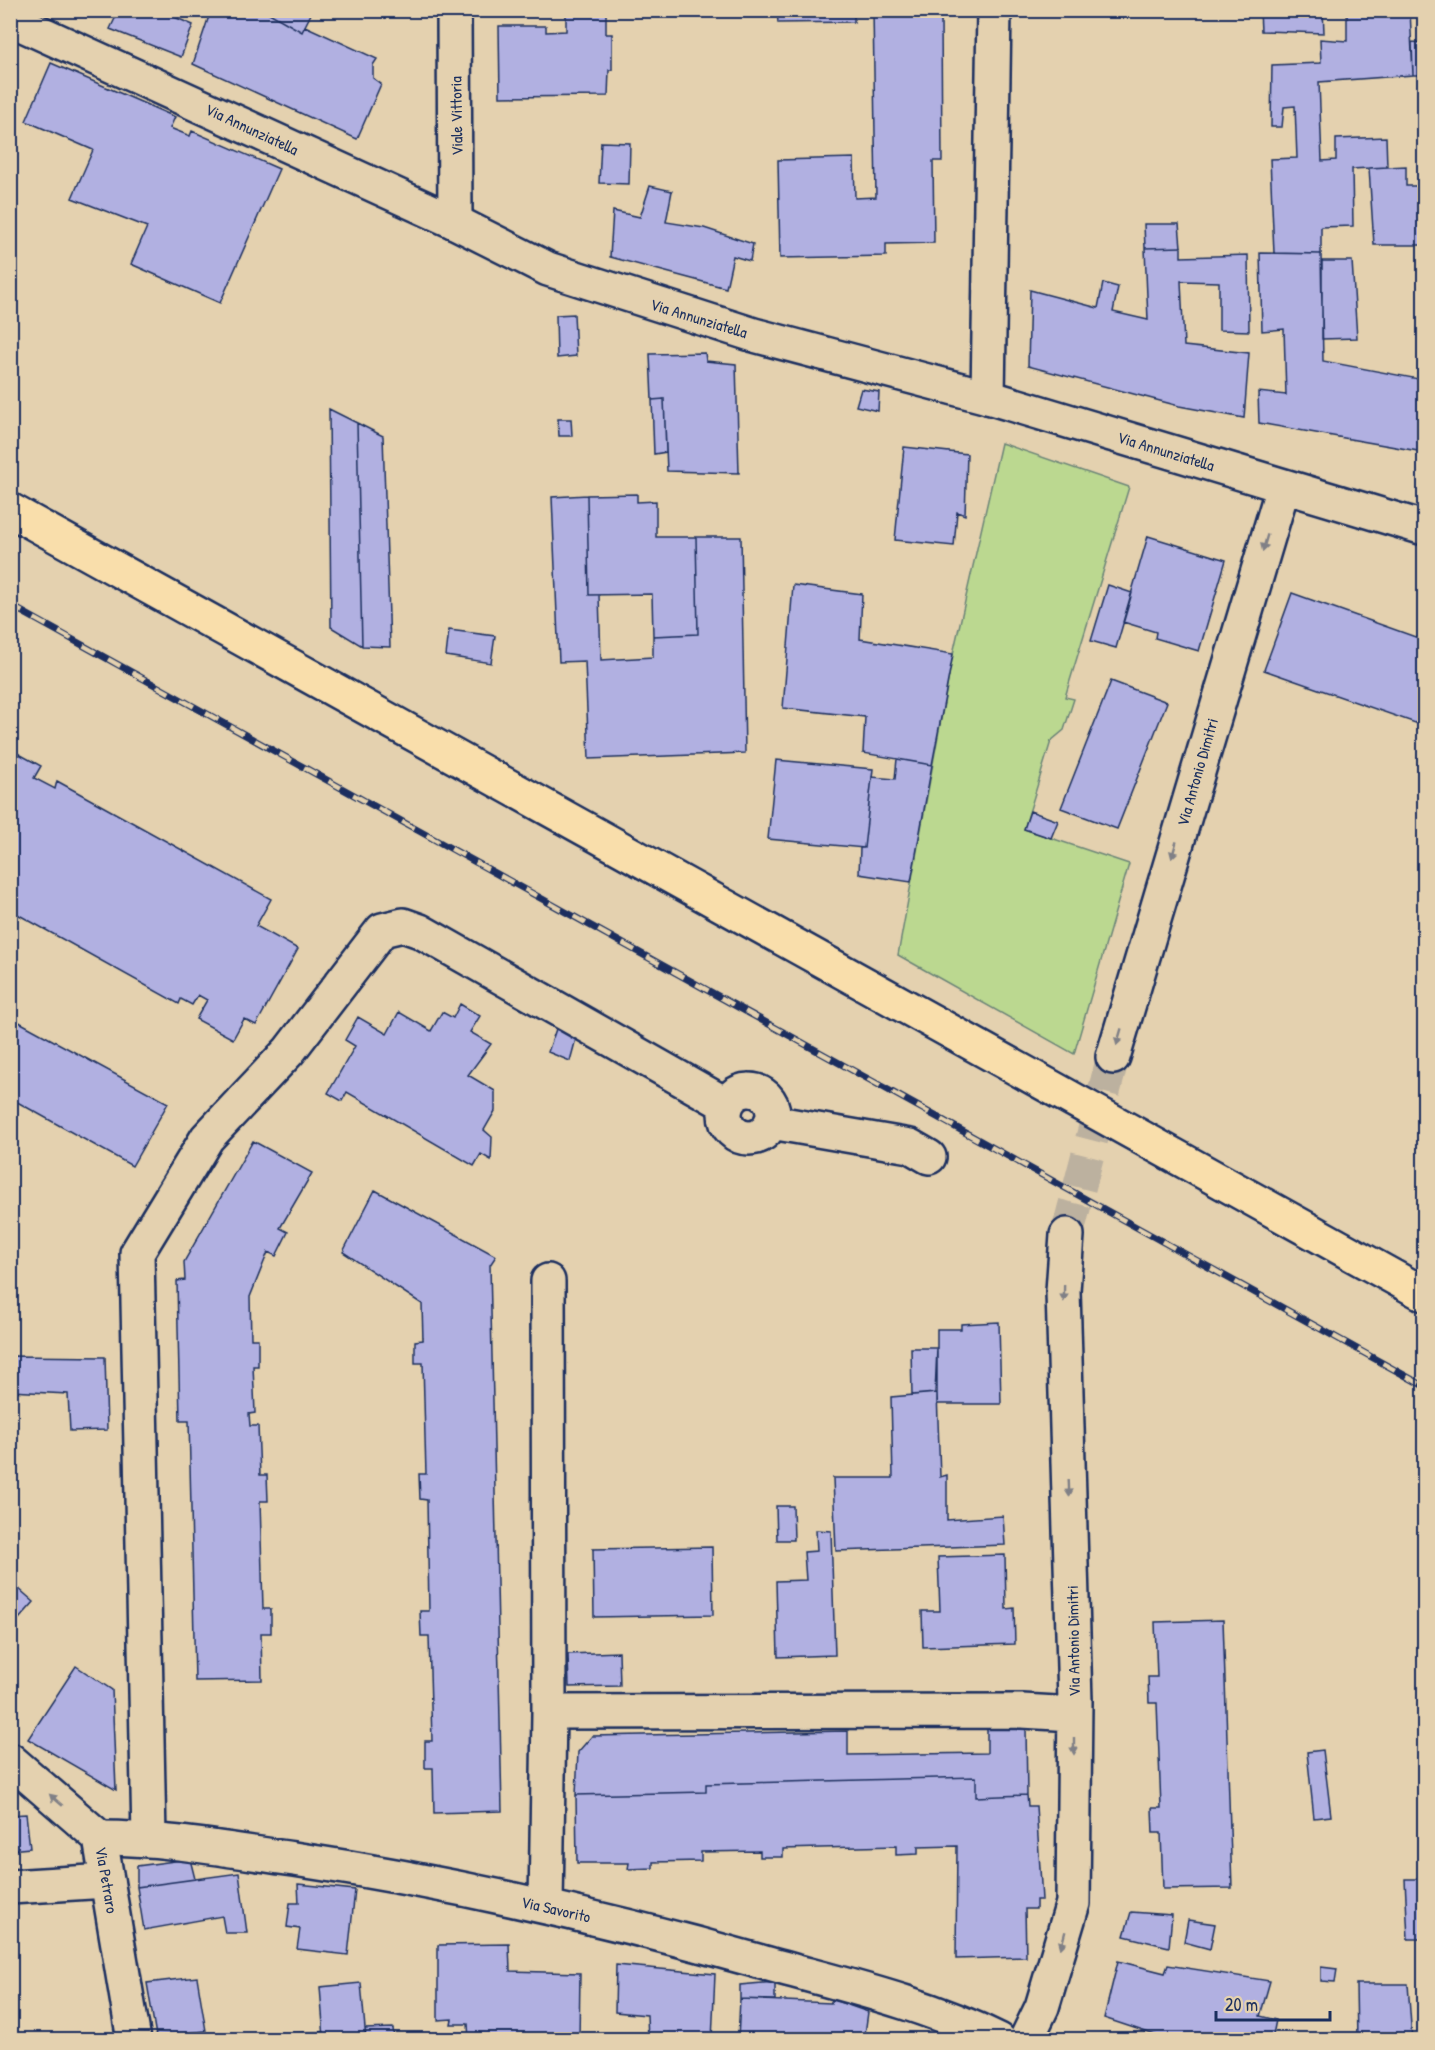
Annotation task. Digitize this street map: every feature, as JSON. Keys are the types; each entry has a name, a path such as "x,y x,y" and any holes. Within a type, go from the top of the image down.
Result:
{"highway":[{"path":"10,510 1425,1294"}],"street":[{"name":"Viale Vittoria","path":"454,10 457,185 455,222"},
{"path":"988,397 994,10"},
{"name":"Via Annunziatella","path":"10,19 455,222 548,268 614,292 754,336 988,397 1283,487 1423,526"},
{"name":"Via Antonio Dimitri","path":"1113,1057 1283,487"},
{"path":"149,1838 137,1253 207,1138 289,1051 382,930 403,925 420,931 727,1105 733,1096 741,1092 756,1092 769,1102 771,1122 910,1146 929,1157"},
{"name":"Via Antonio Dimitri","path":"1026,2040 1042,2007 1073,1903 1074,1714 1063,1291 1067,1235"},
{"path":"546,1906 549,1712 548,1281"},
{"path":"549,1712 1022,1711 1074,1714"},
{"name":"Via Petraro","path":"10,1760 100,1838 134,2040"},
{"name":"Via Savorito","path":"100,1838 149,1838 370,1871 546,1906 712,1947 932,2010 999,2040"},
{"path":"10,1887 107,1881"}],"green space":[{"path":"1001,443 1129,487 1065,697 1074,699 1064,730 1051,741 1024,829 1129,864 1074,1054 898,955 953,654"}],"building":[{"path":"119,10 158,10 193,25 181,57 110,29"},
{"path":"211,10 264,10 302,32 305,26 377,59 373,65 373,78 381,84 357,139 193,64"},
{"path":"264,10 313,10 302,32"},
{"path":"566,10 606,12 606,34 612,34 612,70 609,70 608,96 500,97 499,26 546,26 546,32 566,31"},
{"path":"777,10 854,10 854,22 778,23"},
{"path":"873,10 932,10 932,19 941,19 942,161 933,161 934,243 886,244 886,256 780,258 778,160 854,158 855,198 876,197"},
{"path":"1260,10 1323,10 1324,33 1261,31"},
{"path":"1347,10 1410,10 1413,75 1319,82 1322,161 1336,160 1336,139 1386,137 1387,167 1352,169 1353,226 1321,227 1321,254 1274,253 1270,159 1297,158 1295,106 1284,107 1282,127 1271,127 1272,65 1321,63 1320,39 1347,41"},
{"path":"1412,42 1424,43 1424,75 1413,75"},
{"path":"51,63 175,117 170,128 190,136 192,131 279,169 220,303 131,264 147,227 72,198 93,150 26,121"},
{"path":"601,142 630,143 629,184 599,183"},
{"path":"1406,166 1406,186 1424,186 1424,245 1374,245 1369,168"},
{"path":"650,186 672,191 666,222 704,228 753,244 750,261 733,256 726,288 610,257 613,211 640,217"},
{"path":"1144,224 1179,224 1181,247 1145,248"},
{"path":"1181,247 1181,257 1248,255 1249,331 1219,330 1219,282 1181,281 1184,346 1249,353 1244,418 1179,406 1028,366 1030,290 1098,308 1103,283 1118,287 1113,312 1148,320 1145,248"},
{"path":"1260,253 1321,254 1323,361 1424,380 1424,452 1259,423 1258,392 1286,395 1284,329 1262,331"},
{"path":"1322,261 1352,261 1357,338 1322,339"},
{"path":"574,314 576,356 557,358 556,315"},
{"path":"705,353 706,361 736,364 739,473 667,471 664,399 652,400 650,354"},
{"path":"861,389 879,392 878,411 856,406"},
{"path":"664,399 666,452 654,454 652,400"},
{"path":"329,409 357,423 362,646 331,627"},
{"path":"558,419 571,419 572,436 559,436"},
{"path":"357,423 383,436 390,647 362,646"},
{"path":"904,447 967,454 965,515 957,512 954,546 895,540"},
{"path":"637,494 637,502 656,501 656,537 696,537 698,634 653,636 652,594 589,595 587,495"},
{"path":"587,495 589,595 599,595 601,660 653,657 653,636 698,634 696,537 741,537 745,753 589,759 585,661 559,662 552,497"},
{"path":"1148,536 1226,560 1199,651 1155,638 1156,632 1123,622"},
{"path":"793,585 862,594 860,639 953,654 932,765 863,753 865,717 783,708"},
{"path":"1108,585 1132,593 1116,648 1091,641"},
{"path":"1292,593 1424,640 1424,726 1264,670"},
{"path":"449,630 495,636 491,663 446,656"},
{"path":"1111,681 1167,702 1117,829 1061,808"},
{"path":"10,749 41,766 34,778 55,789 57,781 271,899 256,926 298,949 256,1025 244,1019 233,1039 196,1019 207,1000 198,995 192,1005 181,999 179,1004 10,910 10,901 16,891 10,888"},
{"path":"897,759 932,765 911,882 859,874 860,848 864,848 872,777 895,779"},
{"path":"776,760 873,769 864,848 768,839"},
{"path":"1030,811 1058,821 1051,838 1024,829"},
{"path":"460,1004 480,1016 470,1032 491,1044 468,1075 495,1091 495,1111 484,1130 492,1137 491,1160 481,1154 474,1166 347,1092 342,1101 328,1093 355,1046 345,1040 358,1017 387,1034 399,1012 431,1031 442,1012 453,1018"},
{"path":"10,1017 168,1103 132,1166 10,1098"},
{"path":"556,1029 577,1035 570,1061 548,1052"},
{"path":"253,1141 312,1173 280,1228 288,1232 276,1256 268,1252 250,1297 251,1339 258,1339 258,1366 253,1366 255,1413 249,1414 250,1426 258,1426 260,1475 267,1475 268,1501 260,1501 263,1609 271,1609 271,1633 261,1633 262,1680 195,1681 189,1421 180,1421 177,1281 185,1280 184,1262"},
{"path":"375,1190 496,1256 490,1265 502,1811 434,1813 433,1768 425,1768 425,1741 432,1741 429,1636 421,1636 420,1611 429,1611 427,1500 420,1499 419,1474 426,1474 423,1363 415,1363 415,1341 423,1340 422,1304 343,1252"},
{"path":"999,1322 1001,1404 937,1404 937,1329 961,1329 961,1324"},
{"path":"911,1348 937,1348 935,1393 912,1395"},
{"path":"10,1356 105,1357 107,1430 70,1431 68,1394 10,1391"},
{"path":"937,1393 940,1477 947,1475 947,1520 1003,1516 1005,1545 836,1551 833,1478 893,1478 891,1397"},
{"path":"776,1506 793,1506 794,1540 777,1540"},
{"path":"816,1530 831,1531 835,1655 778,1657 776,1581 806,1580 804,1552 817,1551"},
{"path":"712,1547 713,1615 594,1617 593,1549"},
{"path":"1005,1555 1006,1609 1014,1608 1015,1644 923,1647 922,1611 940,1611 938,1557"},
{"path":"10,1581 34,1602 10,1629"},
{"path":"1223,1620 1232,1888 1163,1889 1161,1833 1153,1833 1152,1808 1161,1808 1157,1703 1149,1703 1148,1677 1157,1677 1155,1622"},
{"path":"619,1652 620,1686 569,1687 568,1654"},
{"path":"76,1666 112,1690 116,1790 28,1739"},
{"path":"987,1728 1026,1728 1027,1795 976,1797 976,1777 706,1784 706,1792 576,1795 578,1752 592,1736 848,1731 848,1755 987,1753"},
{"path":"1323,1750 1331,1816 1314,1818 1307,1752"},
{"path":"976,1777 976,1797 1027,1795 1028,1806 1036,1806 1042,1900 1036,1900 1036,1909 1025,1909 1026,1957 956,1959 957,1846 918,1847 918,1854 896,1855 896,1846 783,1849 783,1857 760,1857 760,1851 701,1852 701,1861 653,1862 653,1868 628,1869 629,1863 577,1863 576,1795 706,1792 706,1784"},
{"path":"26,1814 30,1848 10,1850 10,1815"},
{"path":"190,1859 195,1879 137,1887 137,1866"},
{"path":"239,1873 247,1933 225,1933 222,1916 144,1930 137,1887"},
{"path":"1405,1879 1424,1879 1424,1939 1408,1939"},
{"path":"298,1884 355,1890 348,1955 297,1949 300,1929 287,1927 290,1903 299,1903"},
{"path":"1131,1912 1172,1915 1169,1947 1124,1936"},
{"path":"1188,1920 1215,1924 1210,1949 1184,1942"},
{"path":"509,1944 510,1971 580,1973 579,2040 469,2040 468,2024 451,2024 452,2019 438,2020 438,1945"},
{"path":"1118,1961 1165,1973 1168,1965 1270,1981 1260,2016 1276,2020 1272,2040 1170,2040 1104,2018"},
{"path":"616,1965 715,1974 712,2040 648,2040 647,2015 615,2012"},
{"path":"1321,1967 1337,1969 1335,1982 1321,1981"},
{"path":"197,1977 206,2031 156,2036 147,1983"},
{"path":"775,1982 775,2000 740,1999 740,1985"},
{"path":"361,1983 366,2040 324,2038 320,1987"},
{"path":"1356,1984 1408,1984 1412,2040 1357,2040"},
{"path":"740,1999 831,2003 831,1999 868,2012 865,2034 888,2035 888,2039 899,2040 738,2040"},
{"path":"393,2028 394,2040 366,2040 365,2029"},
{"path":"324,2032 324,2038 330,2040 287,2040 287,2033"}],"tunnel":[{"path":"1067,1235 1113,1057"}],"railway":[{"path":"10,605 1424,1386"}]}
